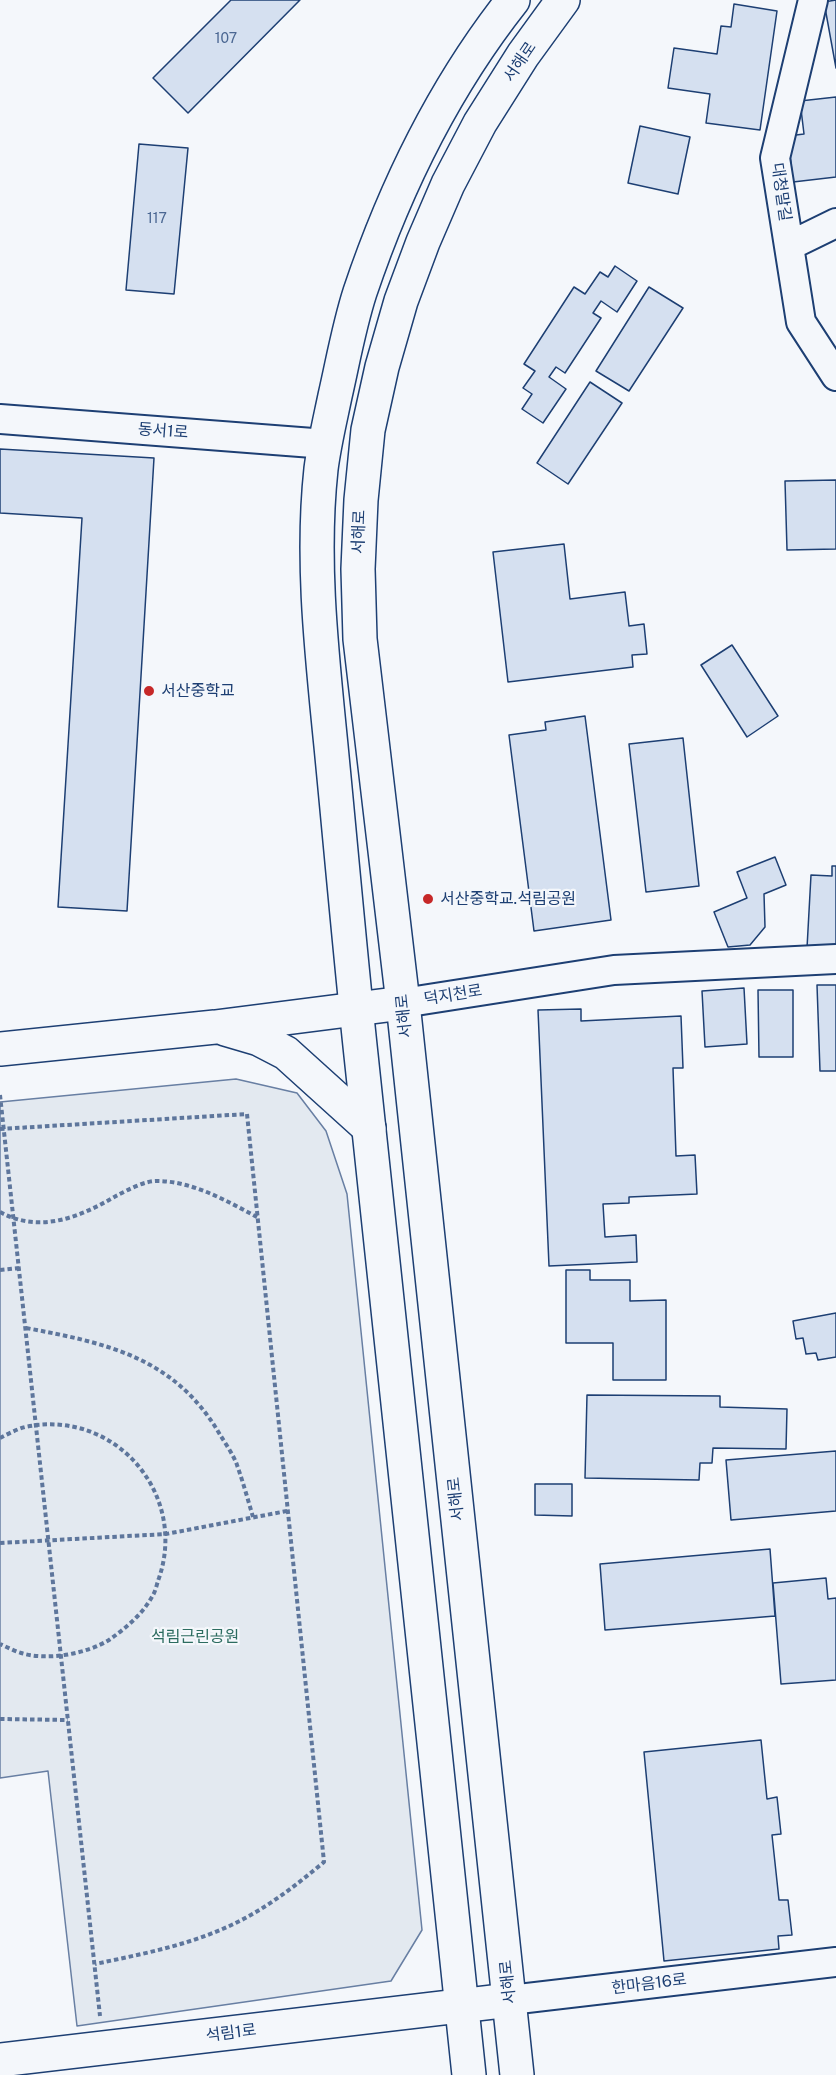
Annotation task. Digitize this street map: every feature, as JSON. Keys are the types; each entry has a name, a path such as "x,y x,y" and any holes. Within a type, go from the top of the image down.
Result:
{"main road":[{"path":"469,2075 356,1008 322,656 317,522 322,465 344,354 359,295 406,175 436,116 469,60 513,0"},
{"name":"서해로","path":"517,2075 403,1003 360,639 358,569 361,500 368,430 400,301 448,184 480,123 523,55 563,0"},
{"name":"덕지천로","path":"0,1049 215,1027 403,1003"},
{"path":"215,1027 259,1039 286,1053 369,1128"},
{"name":"한마음16로","path":"462,2006 510,2000"},
{"name":"석림1로","path":"0,2060 462,2006"}],"street":[{"name":"대청말길","path":"813,0 775,158 801,322 836,376"},
{"path":"789,246 836,223"},
{"name":"동서1로","path":"0,419 326,444"},
{"name":"덕지천로","path":"403,1003 614,970 836,959"},
{"name":"한마음16로","path":"510,2000 836,1962"}],"path":[{"path":"0,1095 103,2048"},
{"path":"2,1129 247,1114 324,1862 284,1894 249,1916 213,1933 159,1951 95,1964"},
{"path":"0,1212 14,1220 31,1223 56,1222 90,1211 130,1189 157,1180 214,1194 258,1217"},
{"path":"0,1270 19,1268"},
{"path":"25,1328 100,1343 149,1363 182,1386 211,1419 236,1463 253,1517"},
{"path":"0,1438 25,1427 63,1425 99,1434 131,1455 154,1486 166,1521 166,1559 154,1595 130,1625 98,1647 61,1656 22,1653 0,1644"},
{"path":"0,1543 166,1534 287,1510"},
{"path":"0,1719 68,1720"}],"green space":[{"name":"석림근린공원","path":"236,1079 297,1093 326,1131 347,1194 422,1930 391,1981 77,2026 48,1771 0,1778 0,1102"}],"building":[{"path":"231,0 300,0 188,113 153,78"},
{"path":"836,0 836,68 824,2"},
{"path":"734,4 777,11 760,130 706,123 710,94 668,88 674,48 717,54 721,26 731,27"},
{"path":"836,97 836,177 793,182 788,136 804,134 800,101"},
{"path":"640,126 690,137 678,194 628,183"},
{"path":"139,144 188,148 174,294 126,290"},
{"path":"615,266 637,281 617,312 601,301 593,313 601,318 565,373 556,367 549,377 566,389 543,423 522,409 532,394 523,388 535,371 524,364 574,287 585,294 600,272 608,277"},
{"path":"649,287 683,308 629,391 596,371"},
{"path":"590,382 622,403 568,484 537,463"},
{"name":"서산중학교","path":"0,449 154,458 127,911 58,907 82,518 0,513"},
{"path":"836,480 836,549 787,550 785,481"},
{"path":"564,544 570,599 625,592 629,626 644,624 647,654 632,655 633,667 508,682 493,552"},
{"path":"732,645 778,716 747,737 701,665"},
{"path":"585,716 611,920 534,931 509,735 546,730 545,722"},
{"path":"683,738 699,886 646,892 629,744"},
{"path":"775,857 786,885 764,894 765,927 750,945 728,947 714,912 747,898 737,872"},
{"path":"832,866 836,866 836,949 807,948 811,875 832,876"},
{"path":"817,985 836,985 836,1071 820,1071"},
{"path":"744,988 747,1044 705,1047 702,991"},
{"path":"758,990 793,990 793,1057 759,1057"},
{"path":"581,1009 581,1021 681,1016 683,1068 673,1068 676,1156 695,1155 697,1194 629,1197 629,1203 603,1204 605,1237 636,1235 637,1262 549,1266 538,1010"},
{"path":"566,1270 590,1270 590,1280 630,1280 630,1301 666,1300 666,1380 613,1380 613,1343 566,1343"},
{"path":"836,1313 836,1357 818,1360 816,1353 806,1354 803,1338 796,1339 793,1321"},
{"path":"587,1395 720,1396 720,1407 787,1409 786,1449 713,1448 712,1463 700,1463 699,1480 585,1478"},
{"path":"836,1451 836,1511 731,1520 726,1460"},
{"path":"535,1484 572,1484 572,1516 535,1515"},
{"path":"770,1549 775,1616 605,1630 600,1564"},
{"path":"826,1578 828,1599 836,1598 836,1680 781,1684 773,1583"},
{"path":"761,1740 767,1799 777,1797 781,1834 772,1835 779,1900 788,1900 792,1935 778,1936 779,1949 664,1961 644,1752"}],"place":[{"name":"서산중학교","path":"149,691"},
{"name":"서산중학교.석림공원","path":"428,899"}]}
